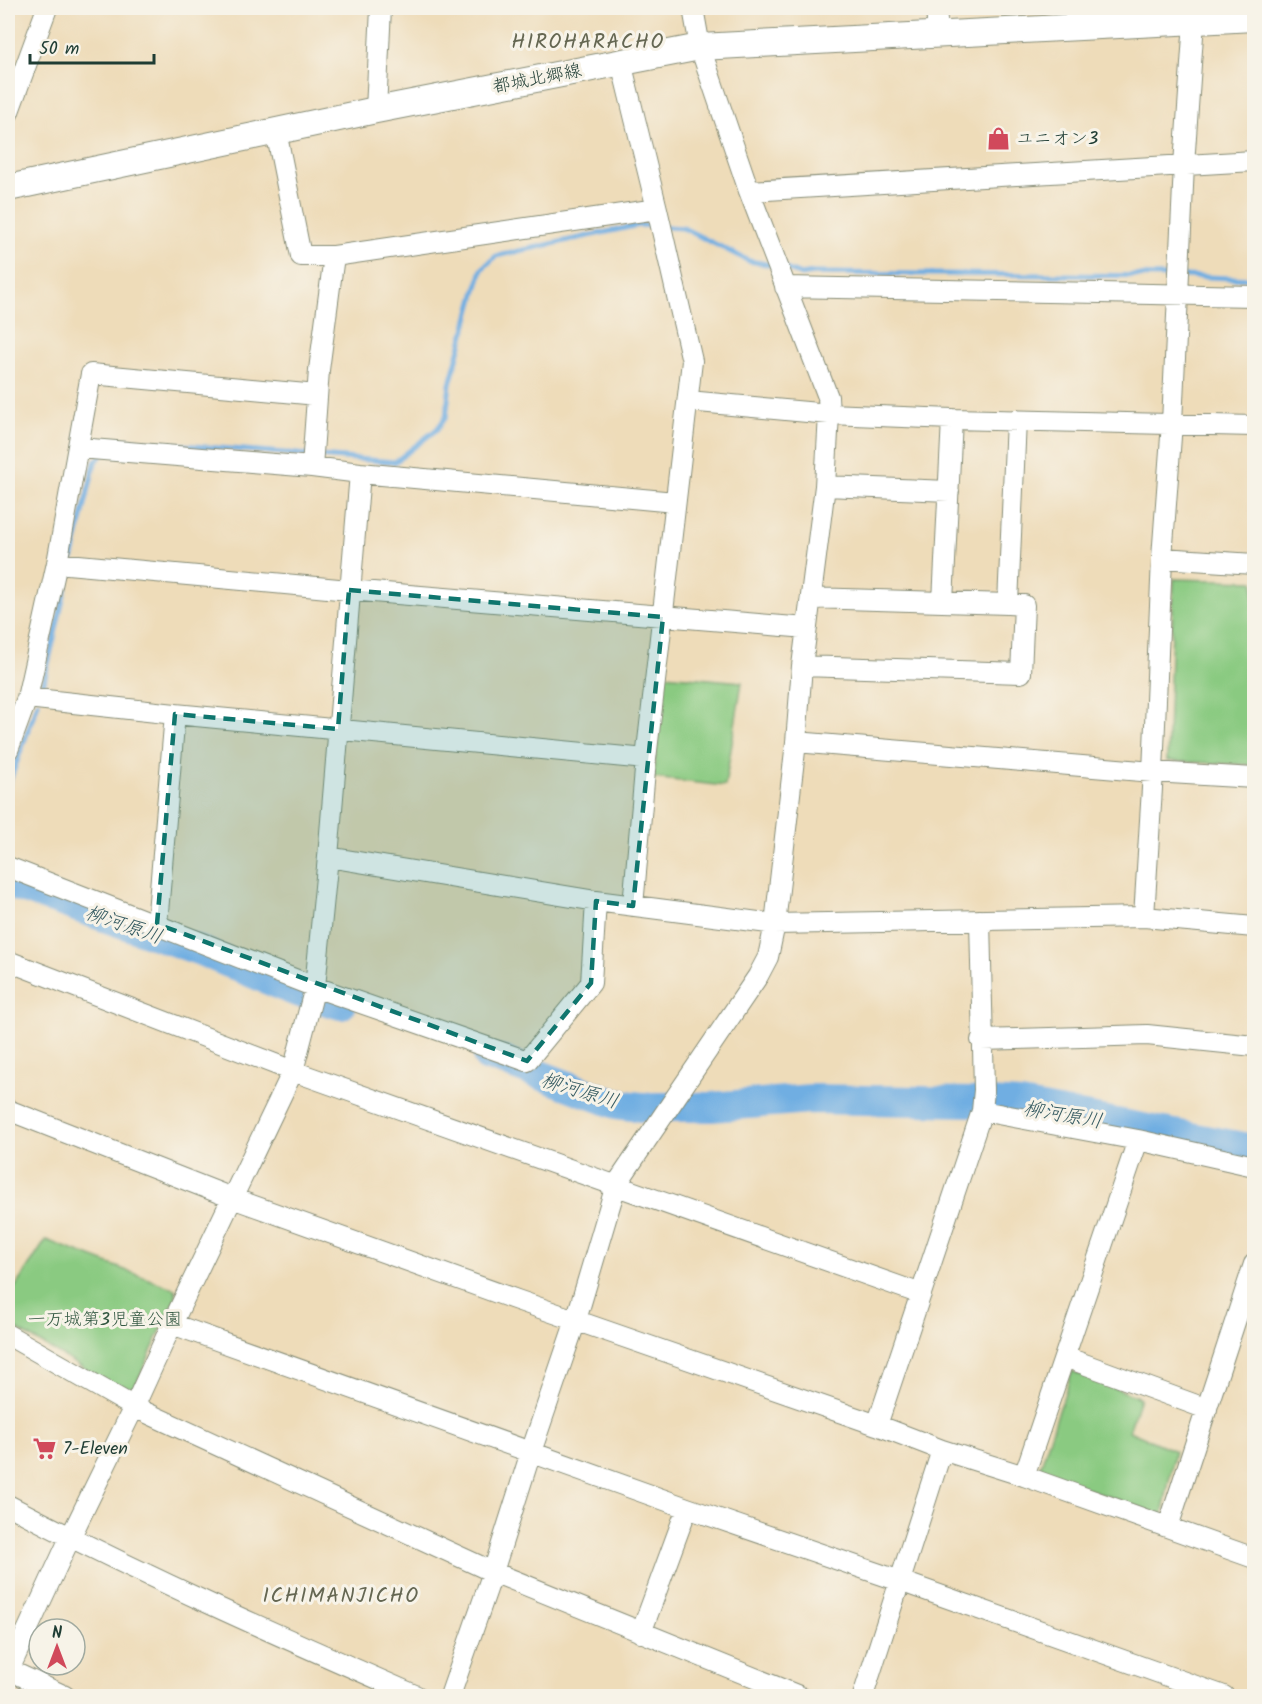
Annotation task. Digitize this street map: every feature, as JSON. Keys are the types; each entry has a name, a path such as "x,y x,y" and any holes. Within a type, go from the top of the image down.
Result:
{"main road":[{"name":"都城北郷線","path":"8,188 376,110 700,47 1254,18"}],"street":[{"path":"8,114 47,8"},
{"path":"376,110 381,8"},
{"path":"450,1696 576,1320 616,1185 758,976 768,957 775,924 802,666 825,486 828,397 749,191 700,47 693,8"},
{"path":"936,8 938,34"},
{"path":"1144,917 1162,558 1172,423 1184,165 1194,21"},
{"path":"621,62 692,361 646,759 633,906"},
{"path":"276,131 301,256 333,256 657,209"},
{"path":"749,191 1254,161"},
{"path":"312,466 317,395 333,256"},
{"path":"785,287 1254,296"},
{"path":"8,750 27,698 57,563 91,374 317,395"},
{"path":"687,401 829,414 1254,426"},
{"path":"943,602 952,419"},
{"path":"1008,604 1016,420"},
{"path":"79,448 312,466 360,473 675,502"},
{"path":"65,1696 8,1671 293,1071 313,995 328,857 360,473"},
{"path":"825,486 949,491"},
{"path":"1162,558 1254,564"},
{"path":"57,563 807,628"},
{"path":"802,666 1021,673 1024,605 811,598"},
{"path":"27,698 646,759"},
{"path":"157,924 175,714"},
{"path":"795,742 1153,772 1254,778"},
{"path":"328,857 596,902 775,924 1144,917 1254,927"},
{"path":"8,867 157,924 313,995 527,1061 591,982 596,902"},
{"path":"877,1425 982,1111 984,1090 981,1040 980,920"},
{"path":"8,961 293,1071 921,1294"},
{"path":"981,1040 1147,1035 1254,1046"},
{"path":"8,1110 232,1198 1254,1558"},
{"path":"982,1111 1138,1140 1254,1166"},
{"path":"1024,1476 1138,1140"},
{"path":"1168,1527 1254,1264"},
{"path":"172,1324 1224,1696"},
{"path":"8,1335 134,1407 493,1572 798,1696"},
{"path":"1065,1357 1207,1409"},
{"path":"863,1696 942,1450"},
{"path":"8,1505 70,1538 250,1623 417,1696"},
{"path":"641,1633 687,1508"}],"highlighted area":[{"path":"349,590 663,617 633,906 596,901 591,983 527,1061 157,924 175,714 338,729"}],"green space":[{"path":"1174,579 1254,581 1254,765 1167,761"},
{"path":"664,675 742,682 725,786 653,778"},
{"name":"一万城第3児童公園","path":"46,1240 175,1289 176,1297 133,1391 125,1393 8,1324 8,1298"},
{"path":"1072,1371 1140,1398 1129,1431 1175,1451 1162,1516 1039,1471"}],"waterway":[{"path":"318,456 395,462 437,429 446,417 450,384 482,269 496,256 639,225 657,226"},
{"path":"667,227 683,228 749,261 772,265"},
{"path":"784,268 801,275 813,273 1175,276"},
{"path":"1184,276 1254,279"},
{"path":"113,445 119,440 309,455"},
{"path":"72,560 95,462 102,455"},
{"path":"41,694 70,569"},
{"path":"8,786 38,703"},
{"name":"柳河原川","path":"8,883 198,950 294,991 341,1005"},
{"name":"柳河原川","path":"488,1057 616,1104 641,1107 711,1107 810,1099 1021,1105 1254,1149"}],"place":[{"name":"ユニオン3","path":"998,138"},
{"name":"7-Eleven","path":"45,1448"}],"district":[{"name":"HIROHARACHO","path":"588,41"},
{"name":"ICHIMANJICHO","path":"341,1595"}]}
